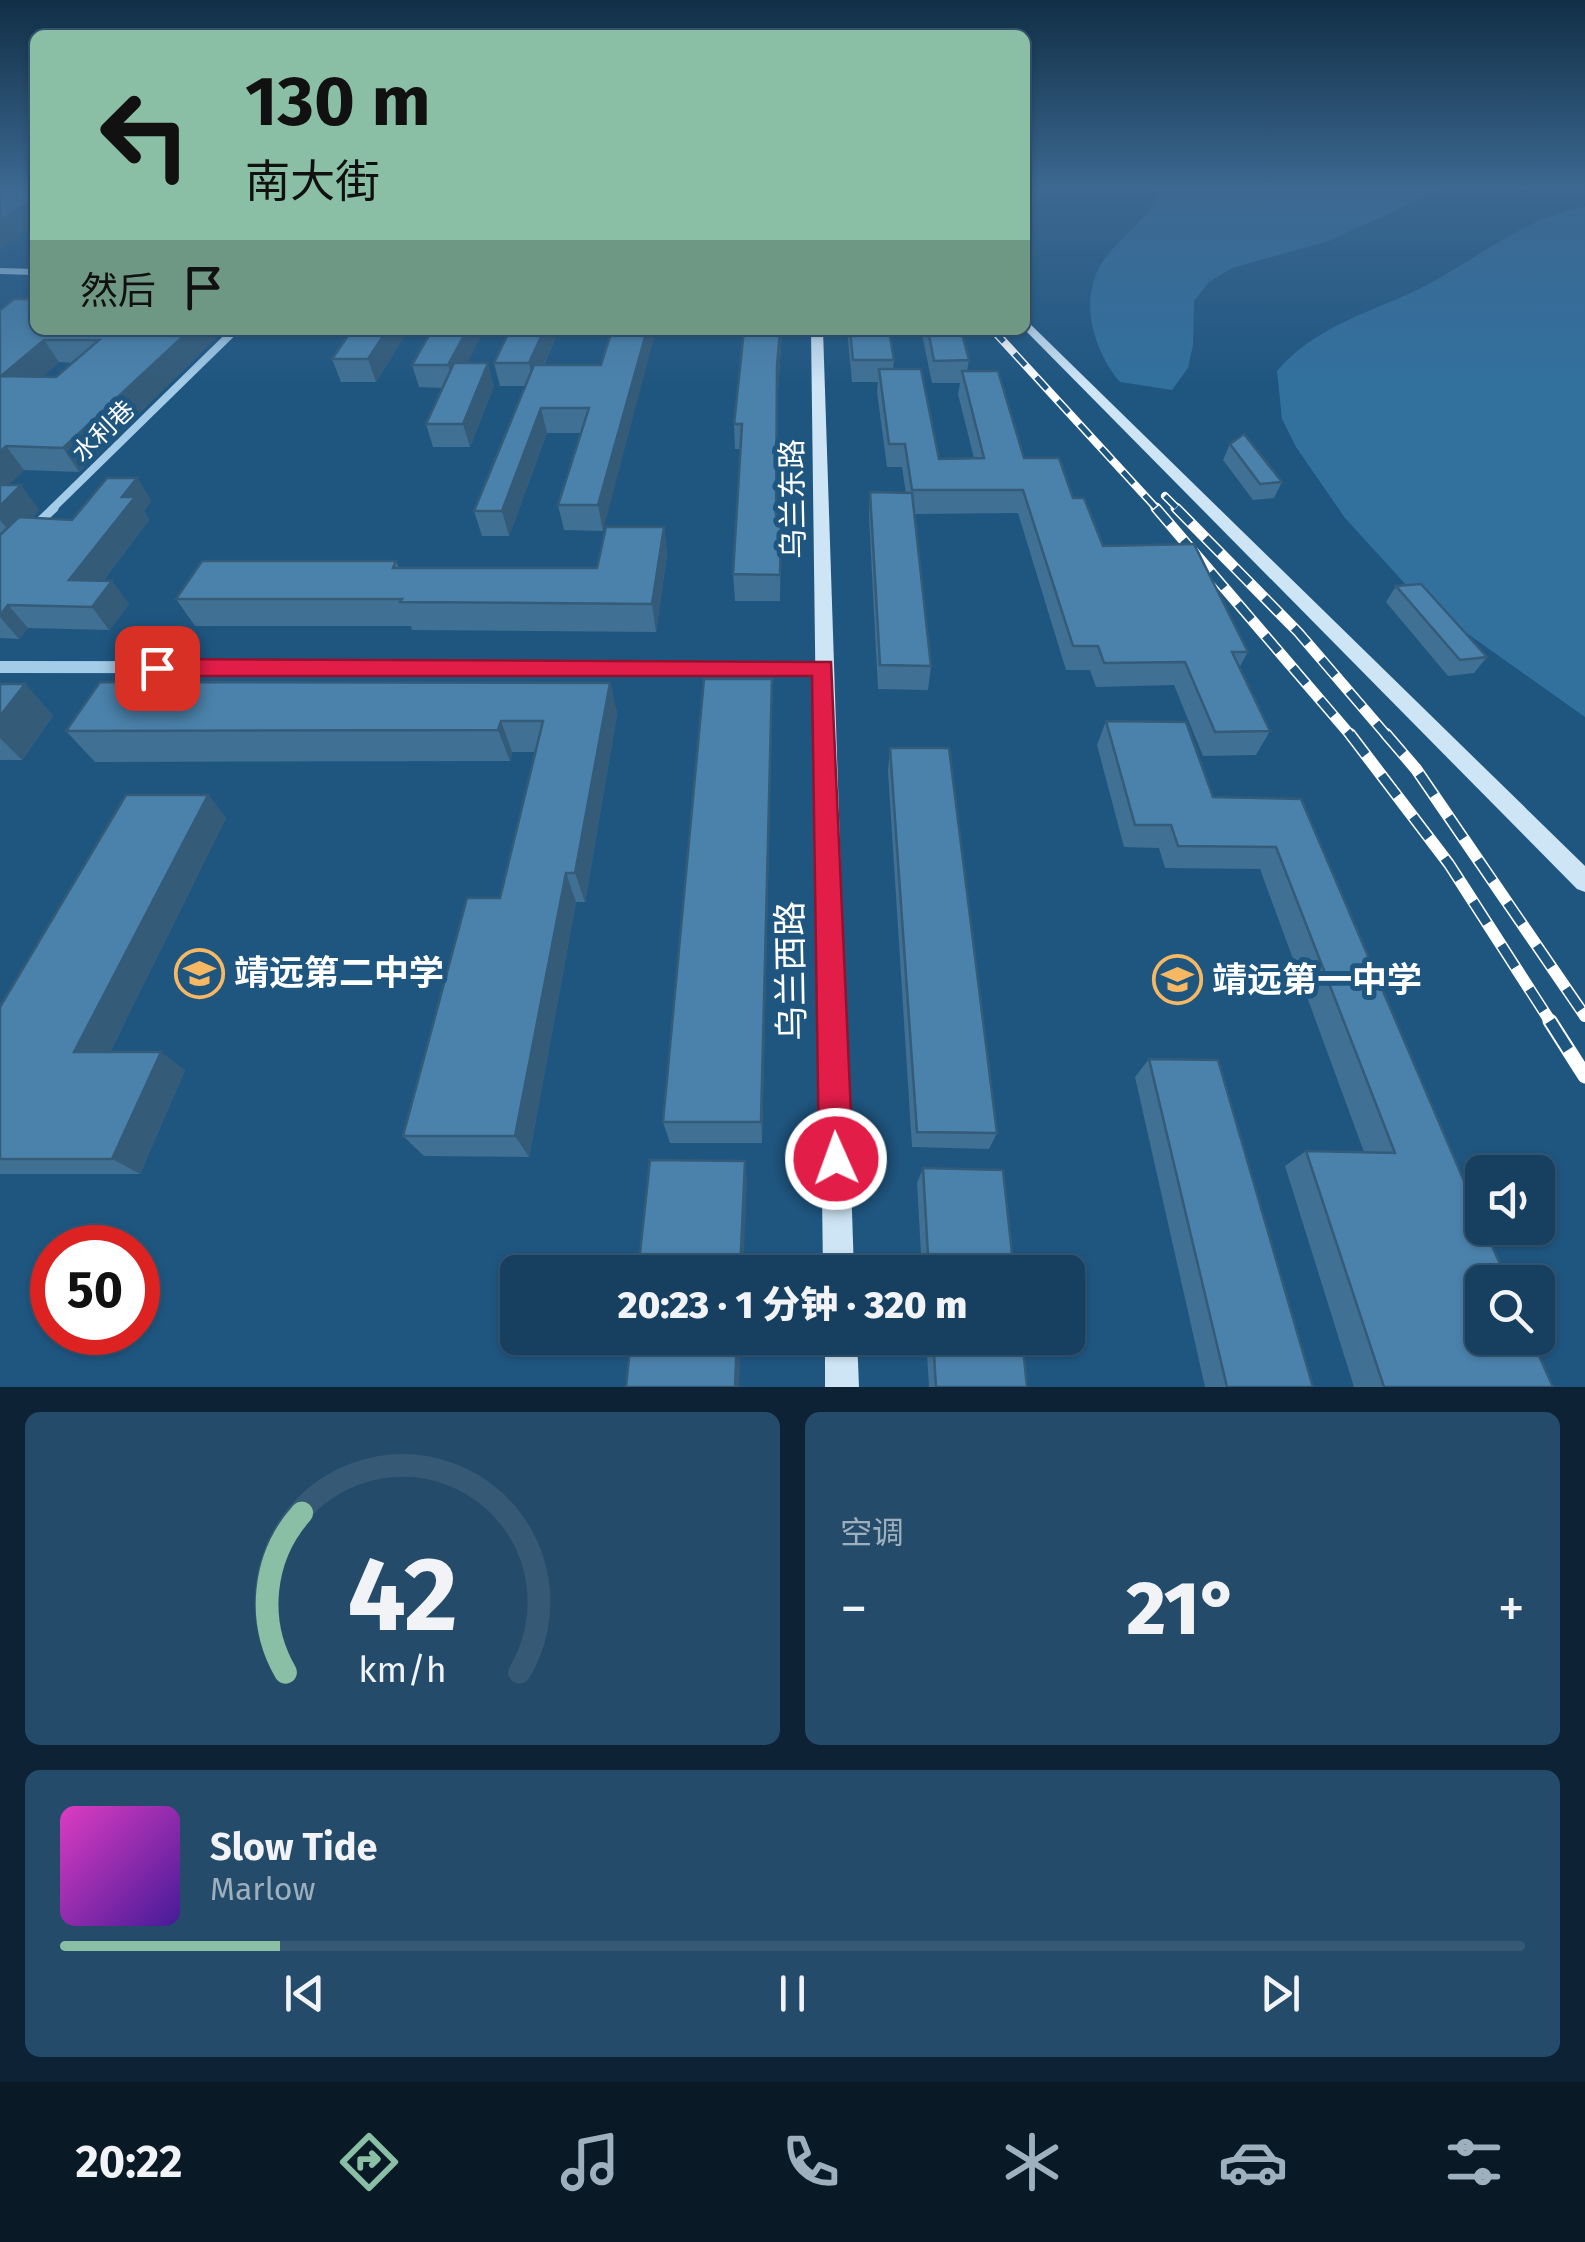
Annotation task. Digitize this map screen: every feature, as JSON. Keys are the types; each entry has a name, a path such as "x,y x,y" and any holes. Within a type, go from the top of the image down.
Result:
{"main road":[{"path":"1030,328 1585,882"},
{"name":"乌兰东路","path":"818,335 823,668"},
{"name":"乌兰西路","path":"823,668 839,1255"},
{"path":"841,1355 842,1387"}],"street":[{"path":"0,271 30,272"},
{"name":"水利巷","path":"28,533 230,335"},
{"path":"0,668 823,668"}],"shaded area":[{"path":"1280,255 1232,268 1209,282 1194,301 1188,368 1172,390 1120,382 1102,354 1090,305 1097,272 1106,257"},
{"path":"1478,255 1585,255 1585,717 1420,600 1345,518 1296,447 1282,419 1277,371 1292,355 1346,321 1425,286"}],"building":[{"path":"30,296 30,335 185,335 63,448 6,446 0,452 0,310 14,299","holes":["44,340 99,340 56,377 1,376"]},
{"path":"349,335 384,335 368,359 332,359"},
{"path":"429,335 464,335 448,365 412,365"},
{"path":"508,335 542,335 529,363 494,363"},
{"path":"610,335 646,335 598,505 558,505 589,408 541,408 502,511 474,511 534,365 601,365"},
{"path":"743,335 780,335 776,515 781,515 780,575 733,574 742,424 734,424"},
{"path":"850,335 890,335 894,360 853,360"},
{"path":"929,335 962,335 969,360 934,361"},
{"path":"454,363 488,363 463,424 426,424"},
{"path":"879,369 921,369 939,459 984,458 962,371 998,371 1024,458 1059,458 1073,498 1084,498 1103,546 1194,544 1248,652 1232,652 1270,731 1215,732 1185,662 1104,663 1098,646 1073,646 1023,490 912,490 905,444 889,444"},
{"path":"1244,434 1282,482 1260,484 1230,444"},
{"path":"107,478 137,478 122,497 135,497 69,580 112,581 92,607 8,605 0,615 0,535 19,517 72,520"},
{"path":"0,485 21,485 0,506"},
{"path":"870,492 912,493 931,666 880,665"},
{"path":"606,527 664,527 652,604 176,599 202,561 396,561 393,568 597,568"},
{"path":"1421,584 1487,657 1460,660 1396,586"},
{"path":"704,679 772,679 761,1122 663,1122"},
{"path":"100,682 610,683 575,873 566,873 515,1136 403,1136 467,898 500,898 543,721 501,721 498,730 66,731"},
{"path":"0,684 25,684 0,716"},
{"path":"1106,721 1186,722 1213,797 1301,799 1465,1183 1465,1245 1492,1245 1500,1265 1465,1265 1465,1355 1539,1355 1553,1387 1384,1387 1306,1151 1395,1153 1276,847 1178,846 1171,825 1135,825"},
{"path":"890,748 949,748 997,1133 917,1132"},
{"path":"126,795 208,795 74,1052 161,1052 112,1159 0,1159 0,1007"},
{"path":"1149,1059 1218,1060 1313,1387 1227,1387"},
{"path":"650,1160 745,1161 741,1255 640,1255"},
{"path":"923,1168 1003,1170 1012,1255 928,1255"},
{"path":"629,1355 736,1355 735,1387 626,1387"},
{"path":"934,1355 1024,1355 1027,1387 936,1387"}],"railway":[{"path":"998,335 1158,510"},
{"path":"1165,496 1179,510"},
{"path":"1156,508 1352,737"},
{"path":"1176,508 1298,632 1388,737"},
{"path":"1350,734 1449,864 1552,1024"},
{"path":"1386,734 1416,769 1585,1016"},
{"path":"1550,1021 1585,1076"}],"place":[{"name":"靖远第二中学","path":"199,973"},
{"name":"靖远第一中学","path":"1177,980"}],"route":[{"path":"157,668 823,668 836,1159"}]}
